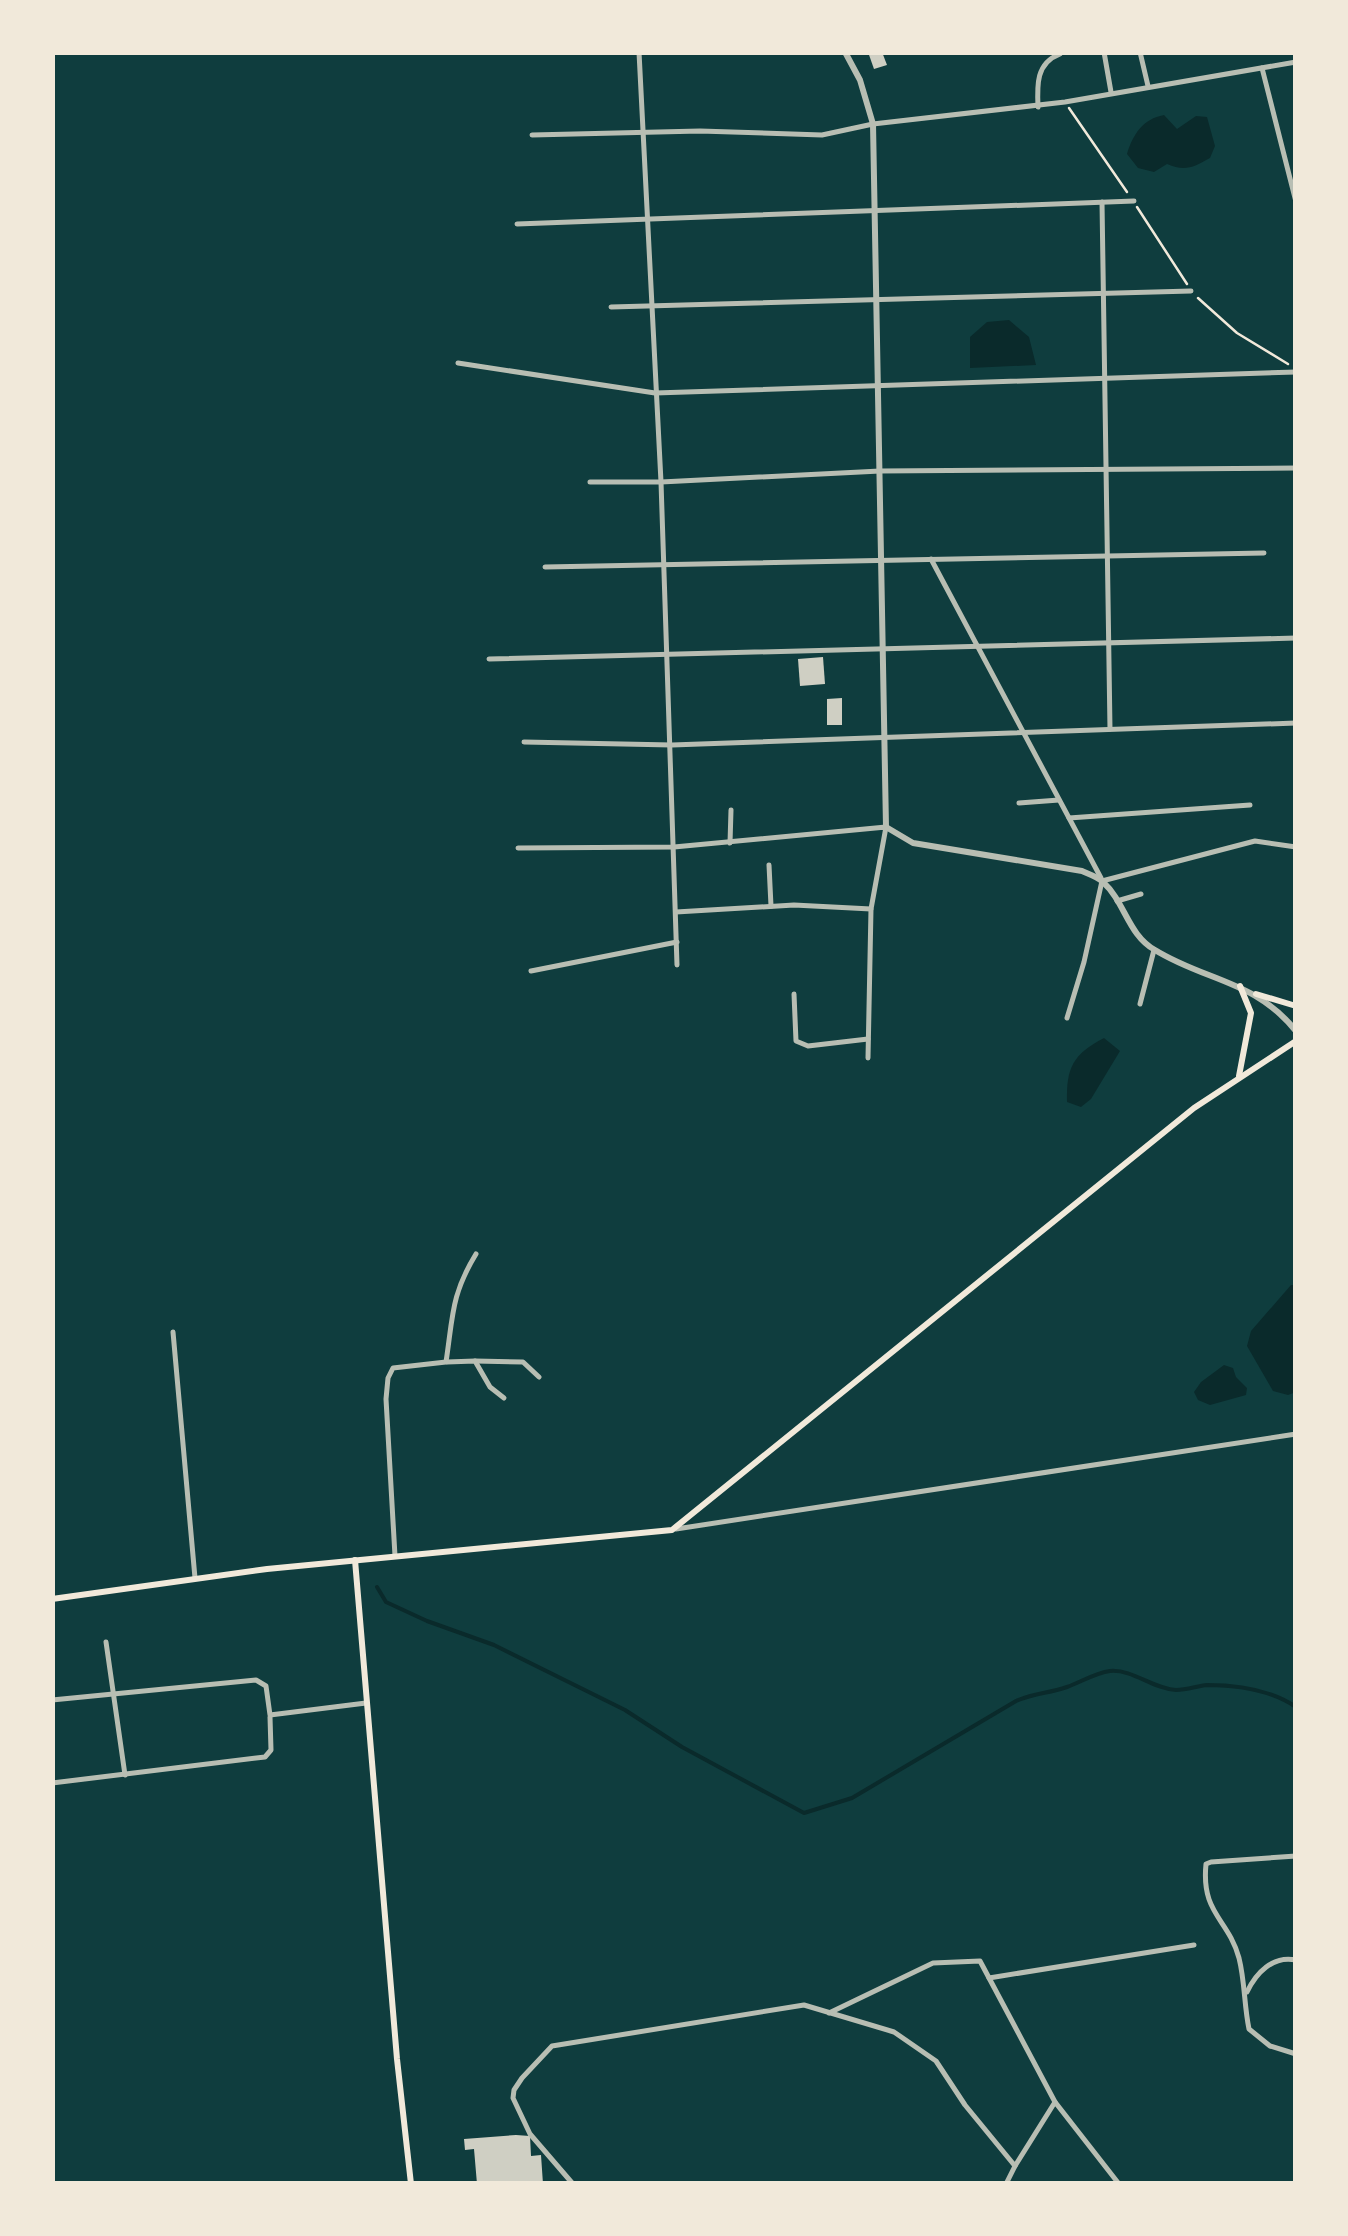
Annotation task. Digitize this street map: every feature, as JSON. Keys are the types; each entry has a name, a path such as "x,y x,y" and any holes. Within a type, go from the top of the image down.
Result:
{"main road":[{"path":"1239,1077 1251,1014 1240,986"},
{"path":"1256,994 1296,1006"},
{"path":"52,1600 355,1560 672,1530 1194,1108 1296,1041"},
{"path":"355,1560 411,2184"}],"street":[{"path":"640,52 662,482 678,964"},
{"path":"846,52 860,80 872,124 886,736 886,827 871,909 868,1058"},
{"path":"1104,52 1111,92"},
{"path":"1140,52 1148,86"},
{"path":"1038,107 1036,82 1050,58 1060,54"},
{"path":"532,135 822,135 872,124 1038,107 1296,62"},
{"path":"1262,68 1296,202"},
{"path":"516,224 1134,201"},
{"path":"1102,202 1110,729"},
{"path":"611,307 1191,291"},
{"path":"458,363 655,393 1105,380 1296,370"},
{"path":"590,482 880,471 1296,468"},
{"path":"544,566 1264,553"},
{"path":"931,559 1020,732 1137,936 1154,950 1256,994 1296,1031"},
{"path":"489,658 1296,638"},
{"path":"524,742 672,745 1296,723"},
{"path":"1019,804 1059,800"},
{"path":"1069,818 1250,805"},
{"path":"730,842 731,810"},
{"path":"518,848 674,847 886,827 913,843 1082,871 1102,881 1255,841 1296,847"},
{"path":"769,865 771,906"},
{"path":"1067,1018 1102,881"},
{"path":"1117,901 1141,894"},
{"path":"676,912 771,906 871,909"},
{"path":"531,972 677,942"},
{"path":"1140,1004 1154,950"},
{"path":"794,994 796,1041 808,1046 868,1039"},
{"path":"446,1362 452,1307 476,1254"},
{"path":"173,1332 196,1579"},
{"path":"475,1360 490,1386 504,1398"},
{"path":"396,1556 386,1399 388,1378 394,1368 475,1360 524,1362 538,1376"},
{"path":"672,1530 1296,1434"},
{"path":"106,1642 125,1775"},
{"path":"52,1700 256,1680 266,1686 271,1750 265,1757 52,1783"},
{"path":"270,1716 366,1703"},
{"path":"1296,1856 1206,1864 1204,1886 1210,1904 1233,1940 1246,1995 1248,2029 1270,2046 1296,2054"},
{"path":"989,1978 1194,1945"},
{"path":"1246,1995 1254,1977 1270,1964 1286,1958 1296,1960"},
{"path":"829,2013 933,1963 980,1961 1056,2102 1119,2184"},
{"path":"572,2184 530,2134 513,2098 522,2078 552,2046 804,2006 894,2032 936,2061 964,2105 1016,2166"},
{"path":"1006,2184 1056,2102"}],"path":[{"path":"1066,102 1191,291 1237,332 1296,370"}],"water":[{"path":"1164,115 1177,129 1196,116 1207,117 1215,146 1210,158 1189,167 1167,164 1154,172 1138,168 1127,154 1132,140 1145,124"},
{"path":"1009,320 1029,337 1036,365 970,368 970,337 987,322"},
{"path":"1104,1038 1120,1051 1091,1099 1081,1107 1067,1102 1073,1063"},
{"path":"1291,1285 1296,1285 1296,1392 1288,1395 1273,1391 1247,1346 1251,1331"},
{"path":"1224,1365 1233,1368 1247,1388 1246,1395 1210,1405 1198,1400 1194,1392 1201,1382"}],"building":[{"path":"868,52 882,52 887,65 874,69"},
{"path":"823,657 825,684 800,686 798,659"},
{"path":"842,698 842,725 827,725 827,699"},
{"path":"530,2136 531,2156 541,2155 543,2184 477,2184 474,2149 465,2150 464,2139"}],"waterway":[{"path":"377,1587 386,1602 494,1645 625,1710 682,1747 804,1813 852,1798 1016,1701 1104,1672 1127,1673 1176,1690 1207,1685 1242,1687 1276,1696 1296,1707"}]}
